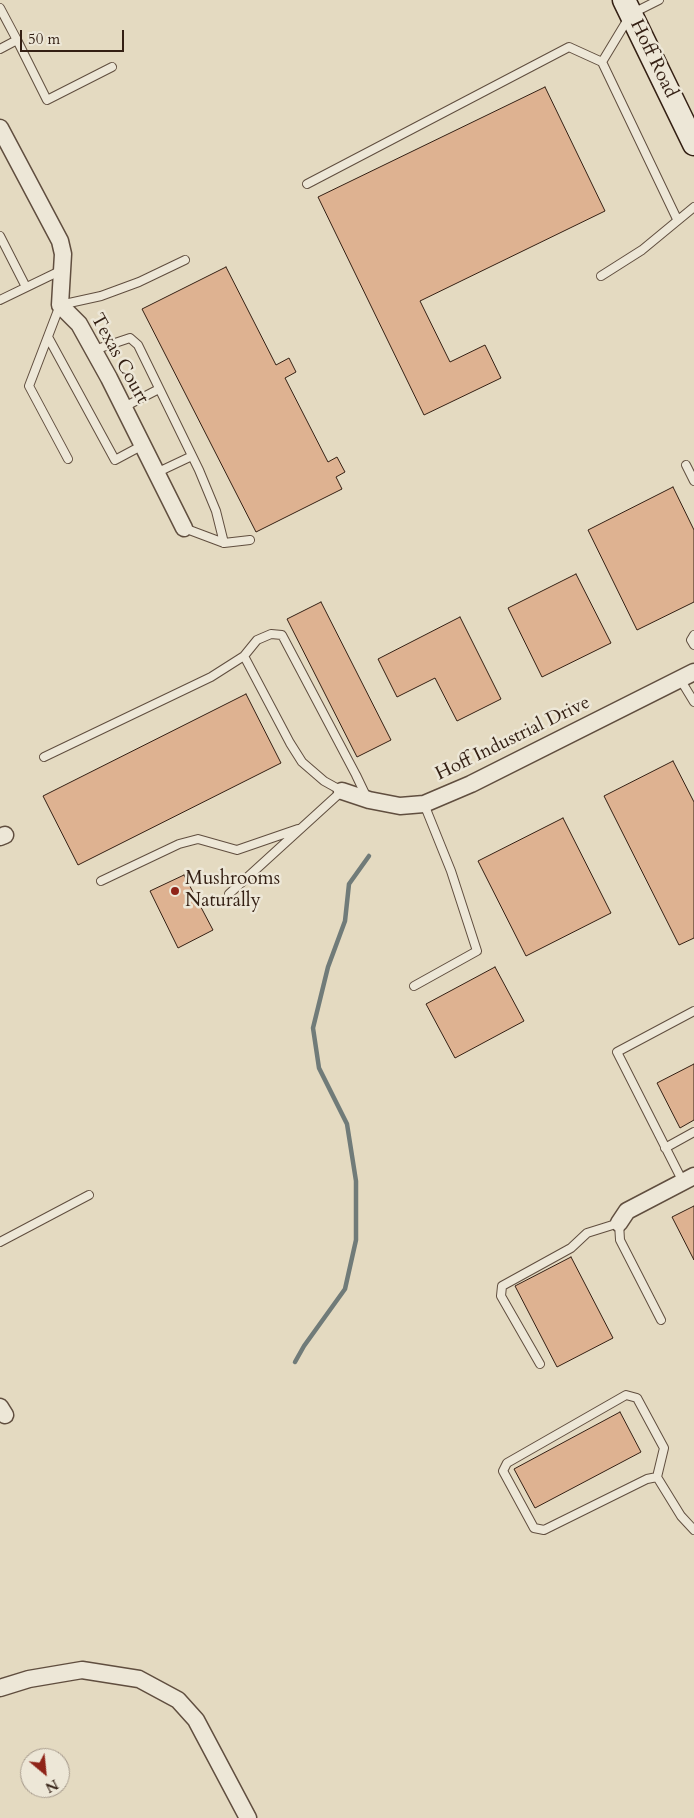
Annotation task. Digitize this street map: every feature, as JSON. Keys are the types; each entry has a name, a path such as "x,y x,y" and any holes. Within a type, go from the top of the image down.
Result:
{"street":[{"name":"Hoff Road","path":"628,7 694,144"},
{"path":"0,128 60,241 63,254 60,305"},
{"name":"Texas Court","path":"60,305 79,324 94,350 184,528"},
{"name":"Hoff Industrial Drive","path":"342,791 400,806 424,804 471,784 687,676"},
{"path":"619,1223 627,1211 688,1179"},
{"path":"0,1688 29,1679 82,1670 139,1679 178,1700 196,1720 248,1818"}],"lane":[{"path":"602,62 628,7 659,0"},
{"path":"0,8 47,100 112,67"},
{"path":"0,49 17,40"},
{"path":"307,184 568,47 602,62 677,219"},
{"path":"601,276 642,250 677,219 694,207"},
{"path":"0,236 26,287"},
{"path":"68,459 29,386 60,305 101,296 139,282 185,260"},
{"path":"0,300 62,270"},
{"path":"48,337 115,460 143,445"},
{"path":"94,350 130,338 138,345 192,456 216,512 224,543"},
{"path":"124,407 159,389"},
{"path":"156,473 192,456"},
{"path":"686,465 694,481"},
{"path":"184,528 224,543 250,540"},
{"path":"44,757 211,677 244,656 256,640 272,634 282,635 367,799"},
{"path":"694,635 691,640 694,645"},
{"path":"229,894 342,791 324,781 302,762 244,656"},
{"path":"687,676 694,702"},
{"path":"414,986 477,951 450,871 424,804"},
{"path":"101,881 185,842 198,839 237,850 302,827"},
{"path":"688,1179 665,1148 617,1052 694,1011"},
{"path":"665,1148 694,1132"},
{"path":"0,1242 89,1195"},
{"path":"540,1364 501,1296 502,1286 571,1248 587,1233 619,1223 620,1240 661,1320"},
{"path":"657,1477 647,1479 544,1530 534,1528 503,1471 507,1463 626,1395 637,1398 664,1448 657,1477 681,1516 694,1530"}],"building":[{"path":"545,87 605,211 420,301 450,362 485,345 501,378 424,415 318,197"},
{"path":"226,267 276,365 289,358 296,372 285,378 328,462 337,457 345,472 336,477 342,489 256,532 142,309"},
{"path":"673,487 694,530 694,602 637,630 588,530"},
{"path":"576,574 611,643 542,677 508,608"},
{"path":"321,602 391,740 357,757 287,619"},
{"path":"460,617 501,699 457,721 435,678 397,697 378,659"},
{"path":"246,694 281,763 78,865 43,796"},
{"path":"673,761 694,802 694,938 679,945 604,796"},
{"path":"563,818 611,913 526,956 478,861"},
{"path":"184,875 213,930 178,948 150,891"},
{"path":"495,967 524,1021 455,1058 426,1004"},
{"path":"694,1064 694,1120 680,1128 657,1083"},
{"path":"694,1206 694,1260 672,1217"},
{"path":"571,1257 613,1338 557,1367 515,1286"},
{"path":"620,1412 641,1452 535,1508 514,1469"}],"waterway":[{"path":"295,1362 304,1346 345,1289 356,1240 356,1181 347,1124 319,1068 313,1028 328,967 345,921 349,884 369,856"}],"place":[{"name":"Mushrooms Naturally","path":"175,891"}]}
